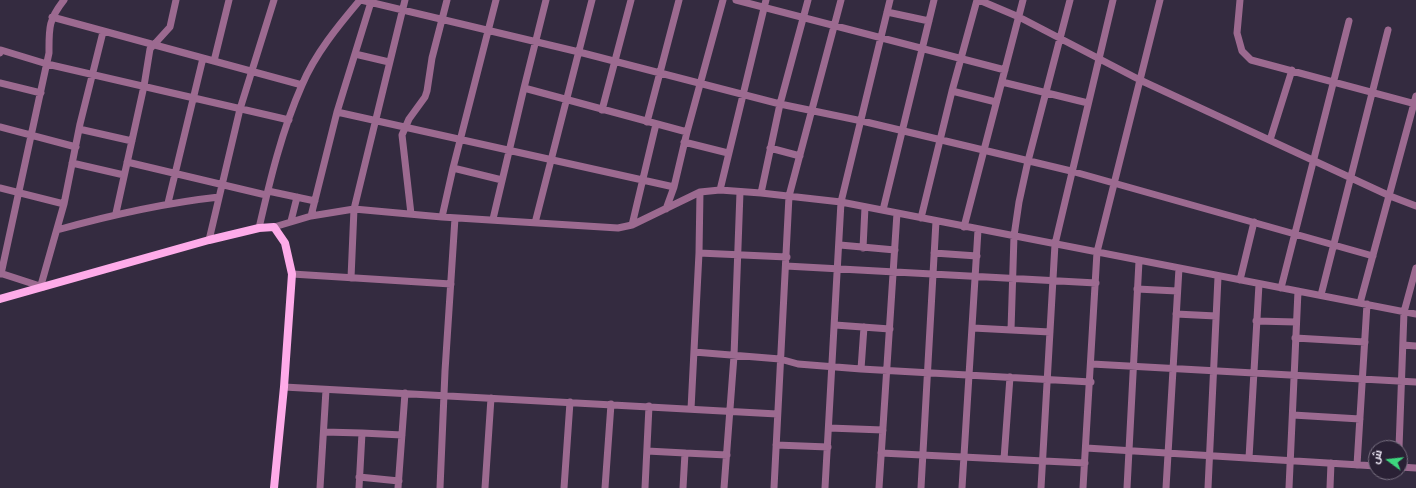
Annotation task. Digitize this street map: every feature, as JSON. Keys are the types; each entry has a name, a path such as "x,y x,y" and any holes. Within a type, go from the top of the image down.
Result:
{"main road":[{"path":"0,299 209,240 259,228 274,227 285,243 292,274 284,387 274,488"}],"street":[{"path":"64,0 52,17 48,27 49,53 47,64 0,274 42,286 58,230 79,129 103,32"},
{"path":"116,213 150,53 153,45 170,27 176,0"},
{"path":"214,61 230,0"},
{"path":"209,240 240,108 274,0"},
{"path":"259,228 267,193 288,120 302,85 329,39 360,0 488,32 579,52 780,104 862,121 1115,182 1373,256"},
{"path":"350,278 354,209 405,0"},
{"path":"411,214 402,143 404,127 415,109 425,97 442,20 448,0"},
{"path":"442,217 460,139 496,0"},
{"path":"493,219 546,0"},
{"path":"535,223 550,159 592,0"},
{"path":"602,110 631,0"},
{"path":"647,122 679,0"},
{"path":"666,208 674,187 699,84 723,0"},
{"path":"736,0 765,4 803,18 834,27 1006,70"},
{"path":"761,193 780,104 808,0"},
{"path":"774,488 789,196 841,0"},
{"path":"825,488 840,245 841,202 862,121 890,0"},
{"path":"882,210 934,0"},
{"path":"922,218 952,91 978,0 1018,17 1140,80 1350,178 1416,206"},
{"path":"964,227 1023,0"},
{"path":"1010,330 1014,279 1014,236 1028,161 1070,0"},
{"path":"1041,488 1056,244 1071,171 1113,0"},
{"path":"1083,488 1092,364 1097,252 1160,0"},
{"path":"1240,0 1237,33 1242,51 1251,60 1373,92 1415,101 1373,256 1364,303 1365,342 1357,465"},
{"path":"312,216 337,112 371,2"},
{"path":"720,190 765,4"},
{"path":"887,12 929,21"},
{"path":"52,17 302,85"},
{"path":"1280,288 1312,159 1349,21"},
{"path":"1321,295 1388,30"},
{"path":"0,50 47,64 288,120"},
{"path":"355,54 389,62"},
{"path":"168,203 203,58"},
{"path":"1270,140 1292,70"},
{"path":"1002,82 1045,94 1088,103"},
{"path":"0,83 41,93"},
{"path":"524,88 687,132"},
{"path":"952,91 996,102"},
{"path":"337,112 674,187"},
{"path":"632,225 644,180 656,124"},
{"path":"0,127 76,147"},
{"path":"79,129 132,141"},
{"path":"684,142 728,152"},
{"path":"770,148 800,156"},
{"path":"128,162 223,184 315,201"},
{"path":"72,163 124,175"},
{"path":"453,168 502,180"},
{"path":"0,188 64,204"},
{"path":"274,227 312,216 354,209 455,218 493,219 618,228 632,225 700,192 720,190 761,193 841,202 978,230 1416,314"},
{"path":"691,409 699,253 700,192"},
{"path":"724,488 734,356 739,254 740,192"},
{"path":"58,230 116,213 168,203 220,197"},
{"path":"291,222 297,197"},
{"path":"863,248 865,207"},
{"path":"879,488 888,370 897,213"},
{"path":"440,488 455,218"},
{"path":"921,488 936,221"},
{"path":"1240,280 1254,222"},
{"path":"962,488 978,230"},
{"path":"840,245 895,250"},
{"path":"699,253 787,257"},
{"path":"934,253 977,256"},
{"path":"1127,488 1132,367 1139,261"},
{"path":"786,266 1096,283"},
{"path":"1166,488 1179,268"},
{"path":"1399,440 1404,312 1416,268"},
{"path":"292,274 451,284"},
{"path":"1208,488 1218,276"},
{"path":"1249,458 1259,284"},
{"path":"1138,288 1177,291"},
{"path":"1289,488 1298,291"},
{"path":"1176,314 1216,316"},
{"path":"1256,321 1296,322"},
{"path":"835,325 890,329"},
{"path":"861,369 864,327"},
{"path":"973,328 1050,332"},
{"path":"1295,338 1365,342"},
{"path":"1403,344 1416,346"},
{"path":"694,352 780,359 792,363 861,369 1090,382"},
{"path":"1092,364 1416,382"},
{"path":"1004,460 1010,377"},
{"path":"284,387 777,414"},
{"path":"320,488 326,390"},
{"path":"359,477 398,484 405,393"},
{"path":"485,488 491,398"},
{"path":"564,488 570,402"},
{"path":"605,488 611,404"},
{"path":"645,488 649,406"},
{"path":"1293,415 1360,419"},
{"path":"829,428 883,430"},
{"path":"324,432 402,435"},
{"path":"359,488 362,433"},
{"path":"776,445 828,446"},
{"path":"1086,448 1331,462 1368,466"},
{"path":"647,450 726,455"},
{"path":"683,488 685,452"},
{"path":"881,453 1085,463"},
{"path":"1330,488 1331,462"}]}
